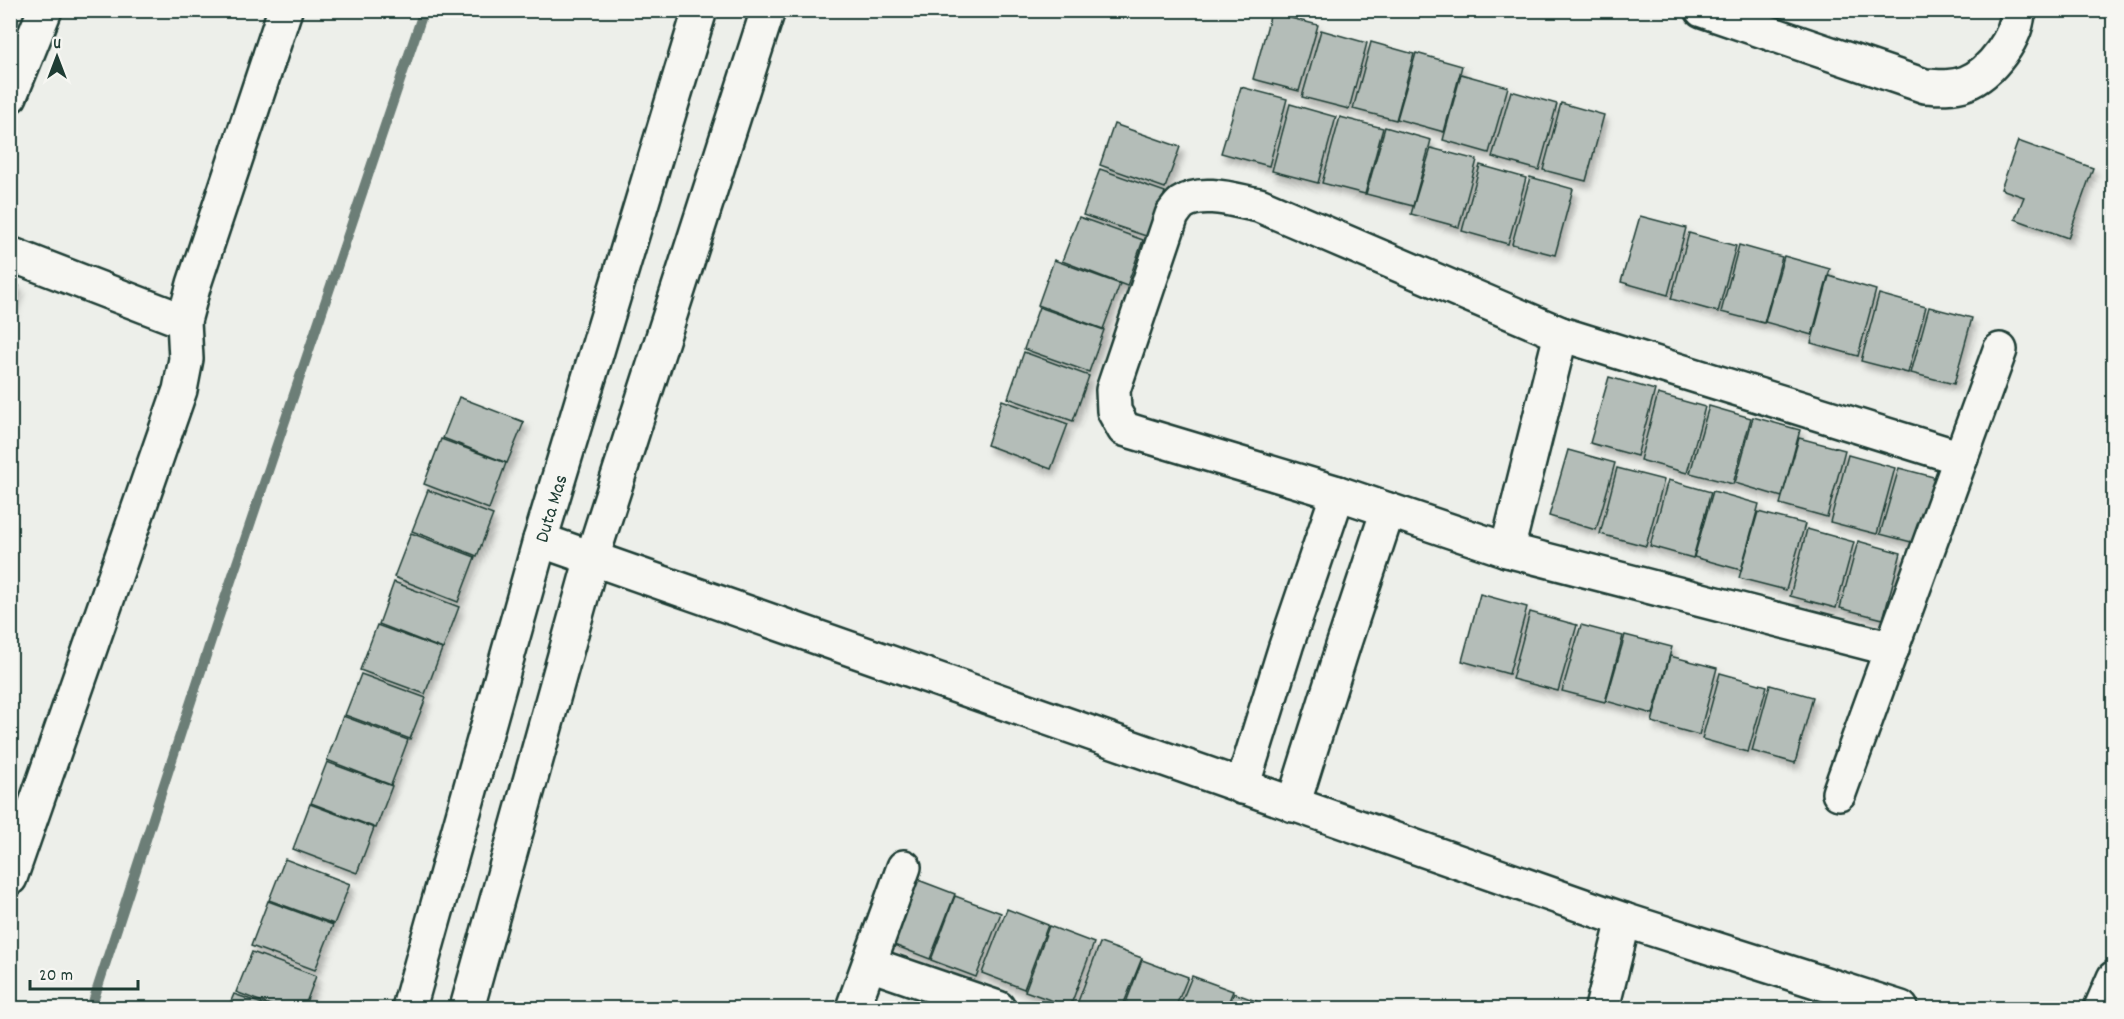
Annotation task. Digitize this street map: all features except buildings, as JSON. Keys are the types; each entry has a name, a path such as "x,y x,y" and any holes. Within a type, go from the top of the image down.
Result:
{"street":[{"path":"10,96 45,10"},
{"path":"10,878 180,390 186,359 184,321 194,284 285,10"},
{"name":"Duta Mas","path":"409,1008 540,540 700,10"},
{"path":"467,1008 592,558 768,10"},
{"path":"1702,10 1925,86 1952,87 1969,82 2004,52 2018,17 2018,10"},
{"path":"1892,649 1507,550 1338,493 1124,429 1114,411 1113,390 1172,215 1181,204 1194,198 1216,197 1259,205 1561,334 1961,458"},
{"path":"10,254 184,321"},
{"path":"1507,550 1561,334"},
{"path":"1839,793 2000,350"},
{"path":"1242,787 1286,646 1338,493"},
{"path":"1293,805 1388,510"},
{"path":"540,540 1624,920 1901,1008"},
{"path":"853,1008 904,867"},
{"path":"1602,1008 1624,920"},
{"path":"870,964 998,1008"},
{"path":"2101,1008 2114,978"}],"waterway":[{"path":"91,1008 215,628 424,10"}]}
